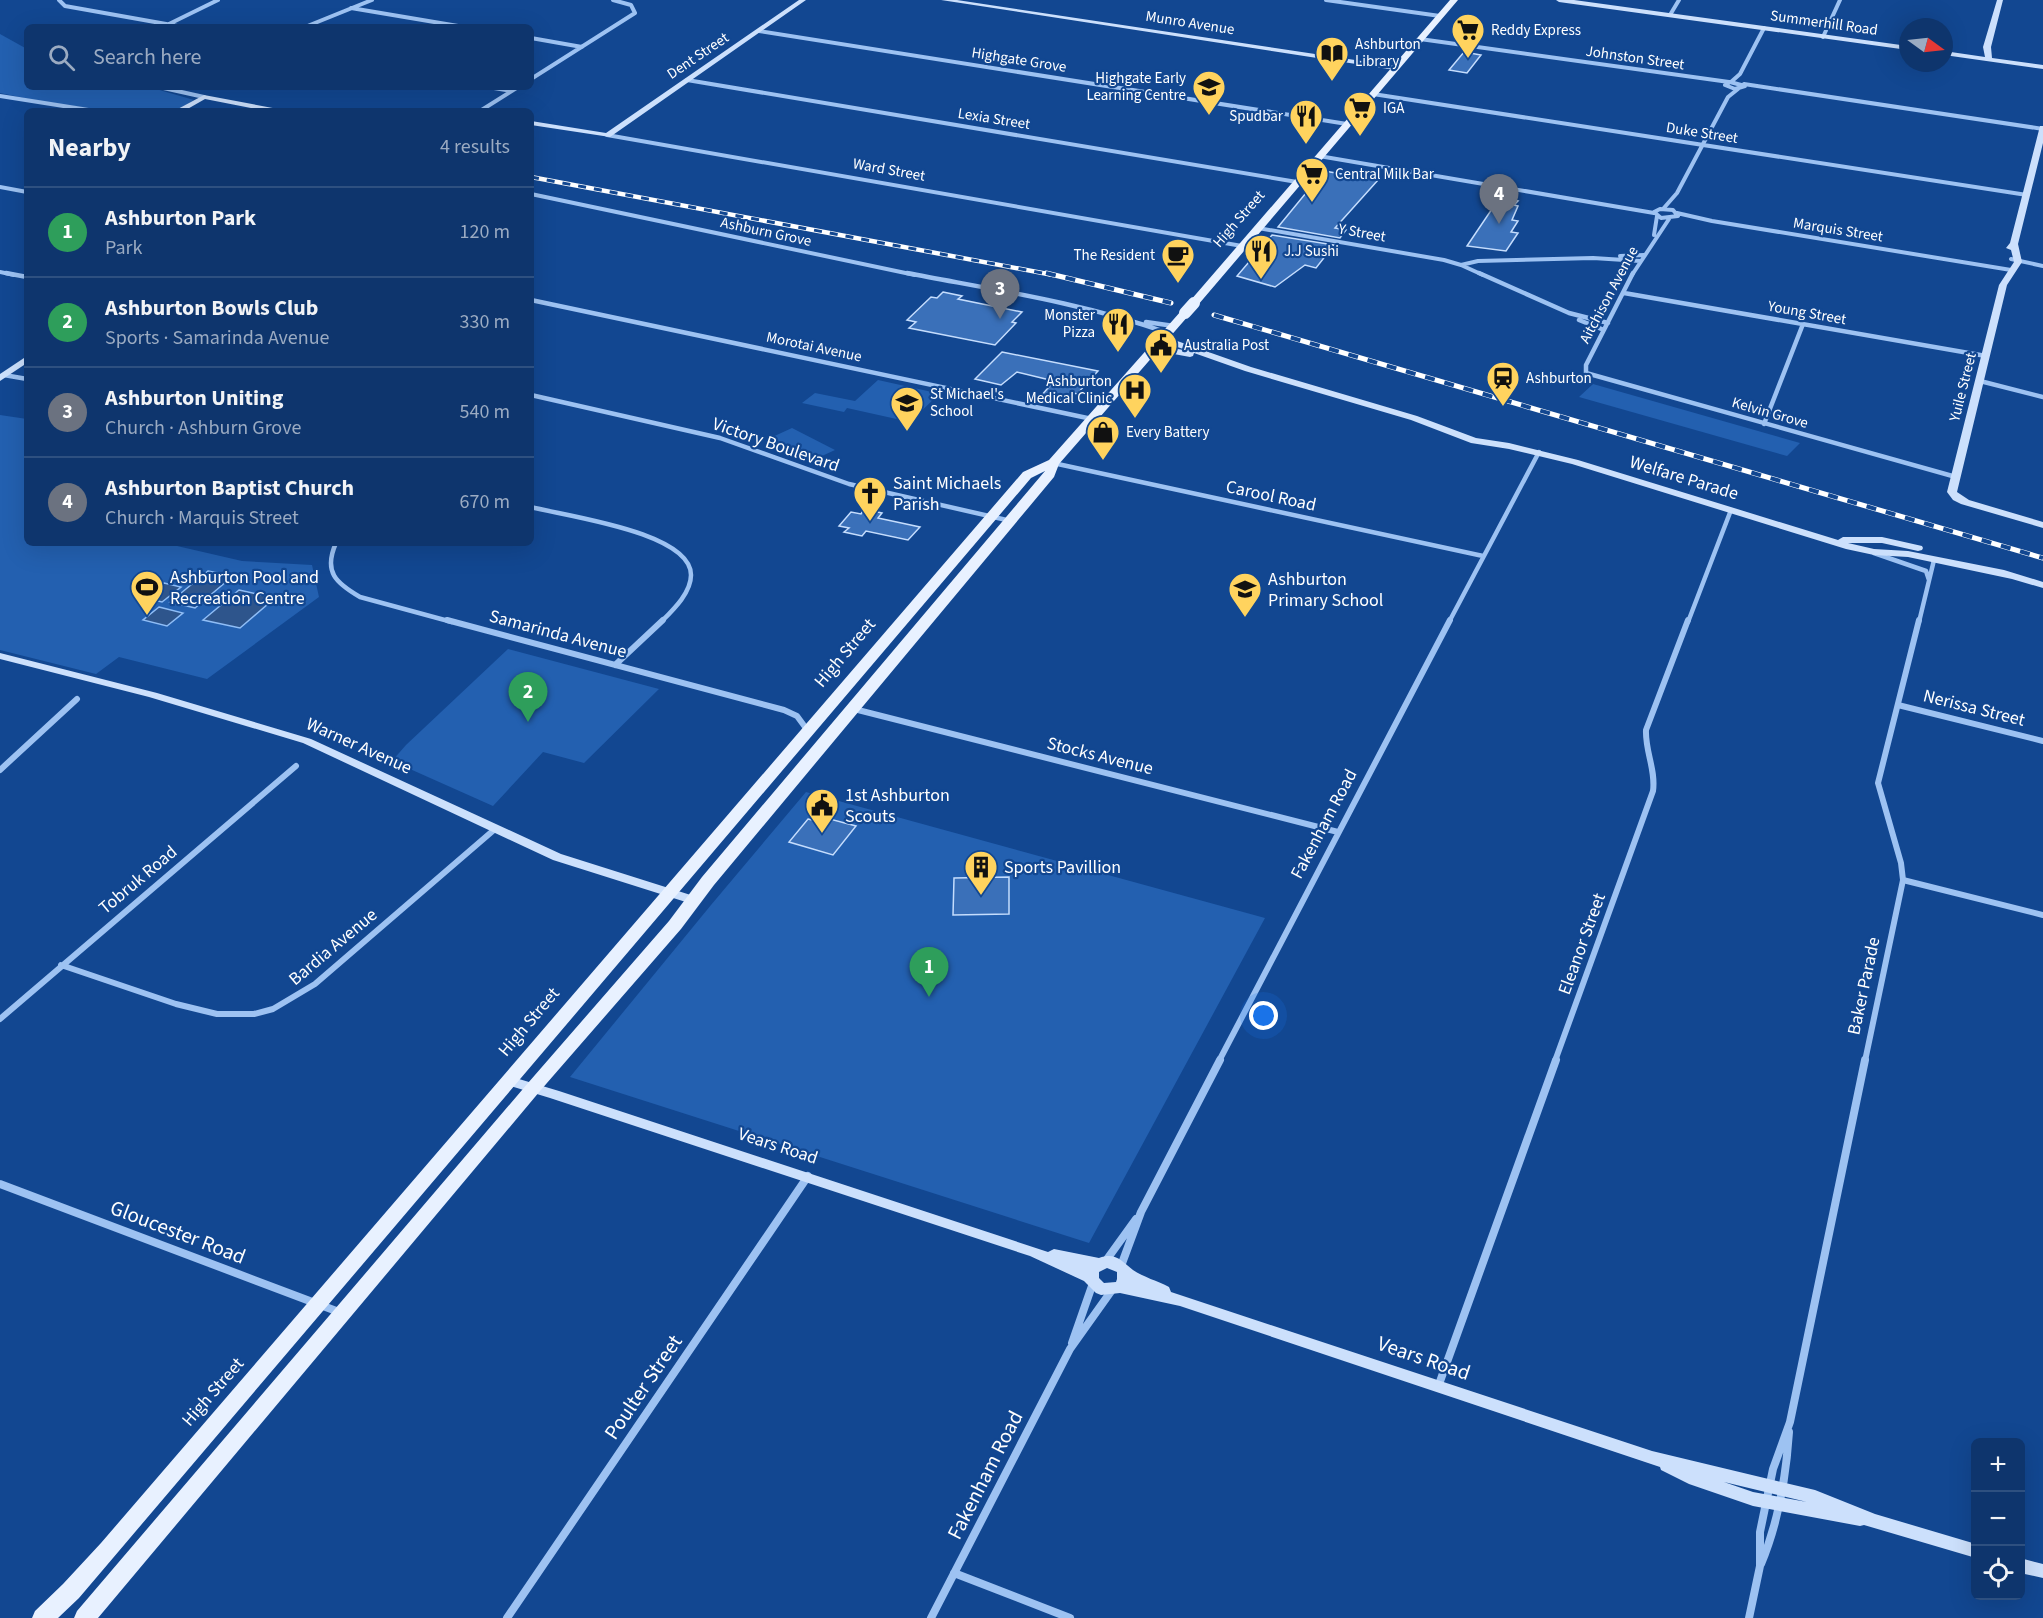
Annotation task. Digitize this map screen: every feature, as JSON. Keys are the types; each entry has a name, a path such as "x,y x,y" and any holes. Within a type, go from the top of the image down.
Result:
{"main road":[{"name":"High Street","path":"43,1618 71,1591 108,1549 1027,475 1053,463 1194,303 1454,0"},
{"name":"High Street","path":"90,1613 534,1087 675,925 693,900 1050,474 1053,463"}],"street":[{"path":"59,0 65,6 168,24 218,0"},
{"path":"312,24 372,0"},
{"path":"534,77 633,15 635,10 632,5 613,0"},
{"name":"Dent Street","path":"607,135 803,0"},
{"name":"Munro Avenue","path":"944,0 1395,68"},
{"path":"1326,0 1440,16"},
{"name":"Summerhill Road","path":"1559,0 1899,47"},
{"path":"1670,15 1679,0"},
{"path":"1823,37 1840,0"},
{"path":"1989,59 1987,47 2000,0"},
{"path":"351,8 446,24"},
{"path":"1728,84 1740,74 1764,28"},
{"name":"Highgate Grove","path":"759,31 1347,124"},
{"path":"534,39 583,47"},
{"name":"Johnston Street","path":"1420,39 1728,84"},
{"path":"1977,58 1987,47"},
{"path":"1953,54 2043,67"},
{"path":"1740,74 1742,85"},
{"name":"Lexia Street","path":"687,80 1297,182"},
{"path":"1728,84 2042,132 2014,244 2016,260 2043,265"},
{"path":"1728,84 1738,88"},
{"path":"1728,84 1728,97"},
{"path":"1622,206 1655,215 1677,193 1728,97 1742,85"},
{"path":"173,90 263,108"},
{"path":"506,90 512,91"},
{"path":"485,108 512,91"},
{"name":"Duke Street","path":"1373,94 2026,195"},
{"path":"0,96 76,108"},
{"path":"184,108 207,97"},
{"path":"190,108 207,97"},
{"name":"Ward Street","path":"534,123 1242,246"},
{"path":"1319,156 1622,206 1660,209"},
{"path":"0,186 24,191"},
{"path":"1676,212 1677,193"},
{"name":"Ashburn Grove","path":"534,196 1068,304 1168,332"},
{"name":"Marquis Street","path":"1660,209 1712,221 2006,269"},
{"name":"Aitchison Avenue","path":"1586,365 1654,236 1671,218 1678,216 1676,212"},
{"name":"Marquis Street","path":"1655,215 1712,221"},
{"name":"Aitchison Avenue","path":"1654,236 1655,215"},
{"name":"Y Street","path":"1258,228 1444,260 1461,265 1569,313 1608,323"},
{"name":"Y Street","path":"1461,265 1487,261 1644,255"},
{"name":"Y Street","path":"1593,258 1640,261"},
{"name":"Yuile Street","path":"2016,260 2006,269 1952,492 1965,502 2043,525"},
{"path":"0,272 24,276"},
{"name":"Young Street","path":"1624,293 1986,356"},
{"name":"Morotai Avenue","path":"534,301 1092,419"},
{"name":"Y Street","path":"1569,313 1580,321 1604,330"},
{"path":"1764,424 1803,324"},
{"name":"Welfare Parade","path":"1168,332 1235,364"},
{"name":"Welfare Parade","path":"1155,348 1235,364 1470,436 1539,452 1866,551 1935,556"},
{"path":"2,376 24,361"},
{"name":"Kelvin Grove","path":"1586,365 1584,370 1595,377 1956,477"},
{"path":"2,376 24,379"},
{"path":"1980,381 2043,398"},
{"name":"Victory Boulevard","path":"534,395 720,438 833,479 1011,521"},
{"name":"Fakenham Road","path":"931,1618 1070,1349 1120,1279 1142,1212 1338,832 1539,452"},
{"name":"Carool Road","path":"1053,463 1483,556"},
{"path":"534,508 650,536 670,545 688,564 690,579 686,592 615,665"},
{"name":"Eleanor Street","path":"1438,1387 1653,791 1654,776 1646,741 1646,730 1731,510"},
{"name":"Welfare Parade","path":"1818,536 1843,540 1882,540 2043,585"},
{"name":"Samarinda Avenue","path":"335,546 329,559 332,574 341,585 360,597 784,710 797,716 808,731"},
{"path":"1866,551 1920,567 1926,571 1929,581"},
{"name":"Baker Parade","path":"1760,1566 1774,1537 1775,1495 1903,880 1902,863 1878,788 1935,556"},
{"name":"Warner Avenue","path":"0,656 153,695 307,741 575,864 693,900"},
{"path":"0,770 77,699"},
{"name":"Nerissa Street","path":"1898,705 2043,741"},
{"name":"Stocks Avenue","path":"854,709 1338,832"},
{"name":"Tobruk Road","path":"0,1019 296,766"},
{"name":"Bardia Avenue","path":"61,965 214,1016 240,1017 268,1011 315,984 495,829"},
{"path":"1903,880 2043,915"},
{"name":"Vears Road","path":"509,1081 534,1087 1096,1271"},
{"name":"Poulter Street","path":"507,1618 808,1176"},
{"name":"Gloucester Road","path":"0,1184 343,1313"},
{"name":"Fakenham Road","path":"1070,1349 1096,1271 1142,1212"},
{"path":"1096,1271 1120,1279"},
{"path":"1096,1271 1101,1288 1120,1279"},
{"name":"Vears Road","path":"1120,1279 1652,1458 1695,1479 1775,1495 1847,1518 1870,1520 1971,1550"},
{"name":"Baker Parade","path":"1749,1618 1760,1566 1760,1532 1775,1495 1790,1422"},
{"path":"2025,1566 2043,1571"},
{"path":"954,1573 1070,1618"}],"shaded area":[{"path":"0,34 24,47 24,90 159,90 194,100 180,108 90,108 0,93"},
{"path":"878,380 938,395 910,422 847,408 844,412 802,403 815,393 855,401"},
{"path":"1593,384 1800,443 1787,456 1579,397"},
{"name":"Ashburton Pool and Recreation Centre","path":"0,415 24,419 24,546 177,546 242,561 312,565 319,597 207,679 119,657 96,674 0,650"},
{"path":"792,428 835,450 811,461 768,439"},
{"path":"208,571 233,576 195,608 170,602"},
{"path":"164,583 181,587 162,602 145,598"},
{"path":"239,590 275,598 240,628 203,620"},
{"path":"159,607 183,613 167,626 143,620"},
{"path":"508,649 659,689 584,763 543,752 493,806 392,761 406,745"},
{"path":"806,792 1265,918 1089,1243 570,1077"}],"building":[{"name":"Reddy Express","path":"1464,52 1481,55 1467,73 1449,70"},
{"path":"1324,171 1378,180 1335,228 1346,230 1340,238 1278,227"},
{"path":"1500,197 1518,201 1514,205 1518,206 1512,220 1518,221 1511,232 1518,233 1506,251 1467,246"},
{"path":"1272,235 1334,245 1316,268 1305,265 1275,287 1237,276"},
{"path":"943,292 962,296 958,299 1022,312 1012,322 1016,323 995,345 909,328 916,322 907,320 931,297 937,298"},
{"path":"1002,352 1098,371 1077,394 1074,393 1066,401 1041,396 1054,381 1017,372 1001,385 975,379"},
{"name":"Saint Michaels Parish","path":"864,509 882,513 878,518 920,527 908,540 866,531 862,536 844,532 849,528 839,526 851,512 861,514"},
{"name":"1st Ashburton Scouts","path":"808,819 827,824 830,819 856,826 833,855 789,842"},
{"name":"Sports Pavillion","path":"1009,877 1009,914 953,915 954,878"}],"railway":[{"path":"534,178 1053,275"},
{"path":"1046,273 1171,303"},
{"path":"1214,315 2043,558"}],"place":[{"name":"Reddy Express","path":"1468,59"},
{"name":"Ashburton Library","path":"1332,82"},
{"name":"Highgate Early Learning Centre","path":"1209,116"},
{"name":"IGA","path":"1360,137"},
{"name":"Spudbar","path":"1306,145"},
{"name":"Central Milk Bar","path":"1312,203"},
{"name":"Ashburton Baptist Church","path":"1499,224"},
{"name":"J.J Sushi","path":"1261,280"},
{"name":"The Resident","path":"1178,284"},
{"name":"Ashburton Uniting","path":"1000,319"},
{"name":"Monster Pizza","path":"1118,353"},
{"name":"Australia Post","path":"1161,374"},
{"name":"Ashburton","path":"1503,407"},
{"name":"Ashburton Medical Clinic","path":"1135,419"},
{"name":"St Michael's School","path":"907,432"},
{"name":"Every Battery","path":"1103,461"},
{"name":"Saint Michaels Parish","path":"870,522"},
{"name":"Ashburton Pool and Recreation Centre","path":"147,616"},
{"name":"Ashburton Primary School","path":"1245,618"},
{"name":"Ashburton Bowls Club","path":"528,722"},
{"name":"1st Ashburton Scouts","path":"822,834"},
{"name":"Sports Pavillion","path":"981,896"},
{"name":"Ashburton Park","path":"929,997"}]}
